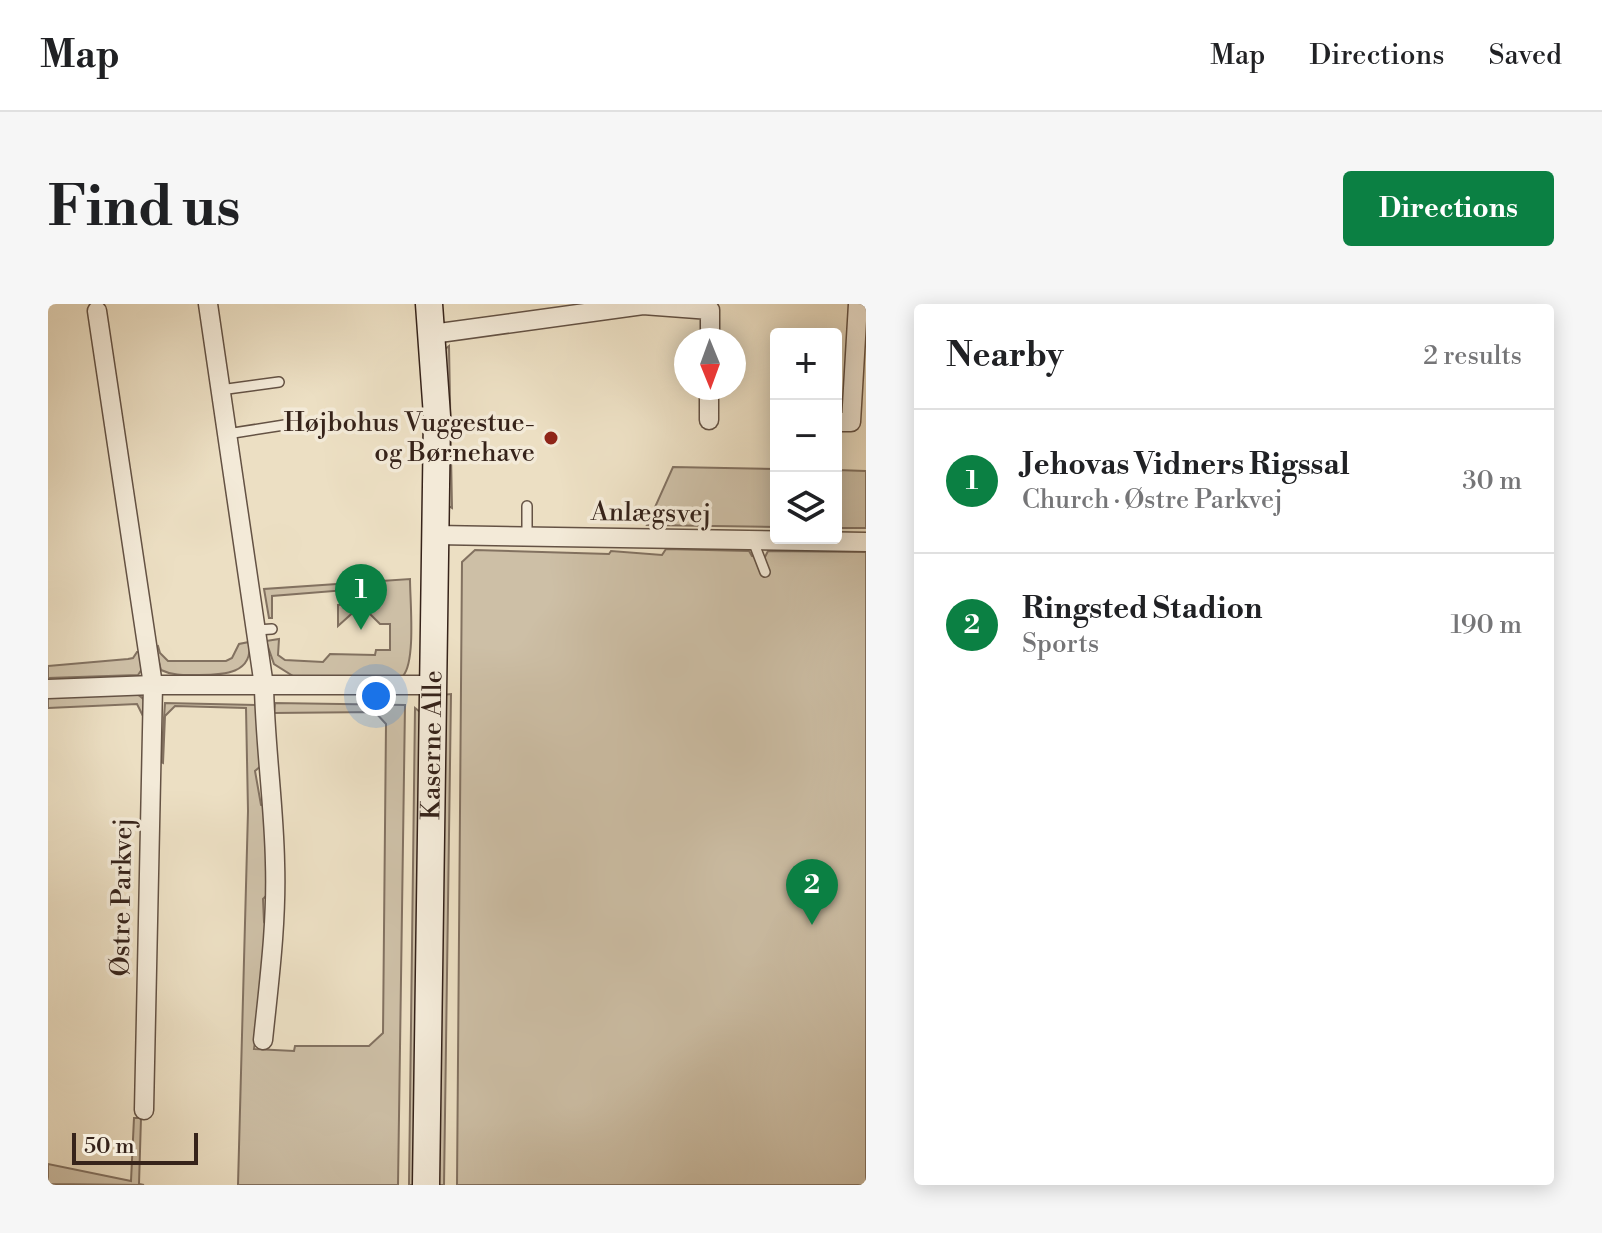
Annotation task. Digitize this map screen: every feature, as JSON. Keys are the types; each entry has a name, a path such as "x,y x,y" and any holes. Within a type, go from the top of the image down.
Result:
{"street":[{"path":"208,304 227,434 264,630 265,745 275,864 275,922 263,1040"},
{"name":"Kaserne Alle","path":"426,1185 437,416 429,304"},
{"path":"842,422 851,422 858,304"},
{"path":"432,334 517,313 643,305 712,307 711,328"},
{"name":"Østre Parkvej","path":"97,311 153,685 144,1110"},
{"path":"709,400 709,420"},
{"name":"Anlægsvej","path":"436,535 866,542"},
{"path":"48,689 153,685 434,685"}],"lane":[{"path":"220,390 279,382"},
{"path":"227,434 297,423"},
{"path":"527,506 527,537"},
{"path":"753,540 765,572"}],"shaded area":[{"path":"449,346 452,508 447,505 444,350"},
{"path":"673,467 770,469 770,527 647,525"},
{"path":"842,470 866,471 866,528 842,528"},
{"path":"666,549 749,551 752,556 765,557 768,551 866,552 866,1185 457,1185 462,562 475,550 609,554 611,551 662,555"},
{"path":"410,579 411,645 403,676 293,676 274,664 266,641 279,639 278,655 285,660 323,662 330,654 375,655 376,650 390,650 390,624 380,624 364,608 358,608 338,626 338,605 347,604 346,590 272,596 272,618 269,618 264,589"},
{"path":"249,642 247,661 242,667 227,673 208,675 180,675 161,670 155,647 158,646 168,661 226,661 232,658 239,644"},
{"path":"141,652 142,669 138,675 48,678 48,666 128,659"},
{"path":"137,694 145,701 144,718 137,704 48,708 48,696"},
{"path":"451,694 444,1185 436,1185 442,695"},
{"path":"165,703 257,705 262,765 255,771 261,805 266,806 270,892 263,899 264,922 269,930 254,1049 294,1051 295,1046 369,1046 383,1033 386,724 375,712 274,713 275,703 405,705 398,1185 238,1185 248,811 246,708 175,706 165,716 163,763"},
{"path":"415,708 424,715 418,1185 409,1185"},
{"path":"134,1118 141,1118 139,1184 144,1185 48,1184 48,1164 131,1181"}],"place":[{"name":"Højbohus Vuggestue- og Børnehave","path":"551,438"},
{"name":"Jehovas Vidners Rigssal","path":"361,630"},
{"name":"Ringsted Stadion","path":"812,925"}]}
